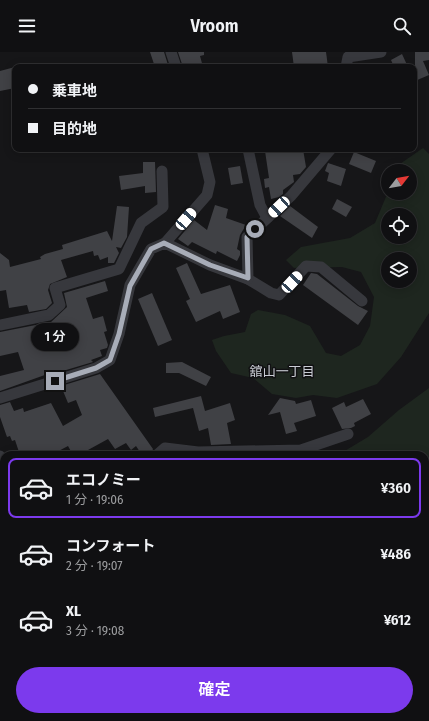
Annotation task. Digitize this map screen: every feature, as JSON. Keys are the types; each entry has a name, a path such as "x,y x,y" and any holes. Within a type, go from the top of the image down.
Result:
{"street":[{"path":"171,52 175,64"},
{"path":"347,64 348,57 381,52"},
{"path":"0,398 96,368 110,360 119,334 130,286 151,249 164,243 207,195 210,182 203,152"},
{"path":"249,152 260,205 268,218"},
{"path":"248,278 247,237 291,196 328,152"},
{"path":"0,325 49,315 60,305 55,288 119,269 141,223 163,207 162,171"},
{"path":"164,243 210,265 248,278 271,293 279,295 306,266 321,267 362,301"},
{"path":"250,451 301,450 348,434"},
{"path":"162,451 165,448 190,451"}],"shaded area":[{"path":"423,148 429,154 429,313 401,357 377,384 337,398 313,395 296,398 272,394 253,378 231,373 216,351 212,340 245,332 251,314 258,310 285,315 310,326 326,353 341,356 360,345 370,326 374,297 361,272 342,267 294,268 286,260 301,247 350,238 375,223 381,209 381,244 417,244 417,208 381,208 385,200 417,200 417,164 400,164"},
{"path":"429,388 429,451 345,451 368,437 399,410"}],"building":[{"path":"150,52 164,52 168,64 154,64"},
{"path":"178,52 204,52 204,55 200,56 202,64 182,64"},
{"path":"292,52 326,52 328,64 294,64"},
{"path":"415,52 429,52 429,60 423,61 429,75 417,80 417,64 415,64"},
{"path":"402,54 407,64 393,64 391,60"},
{"path":"12,68 12,89 0,91 0,71"},
{"path":"265,152 304,152 306,167 300,174 293,175 294,182 283,190 283,194 279,197 271,199 269,187 265,188 264,179 269,178"},
{"path":"354,152 376,161 371,173 349,164"},
{"path":"143,162 155,162 156,192 145,193 145,186 121,190 119,176 143,173"},
{"path":"328,163 346,169 341,186 327,181 329,173 325,171"},
{"path":"240,166 243,183 231,185 228,168"},
{"path":"337,199 352,207 346,217 332,209"},
{"path":"215,205 228,209 226,218 246,225 240,235 237,249 240,251 240,255 237,261 217,251 216,254 192,242 188,246 178,239 194,220 207,230"},
{"path":"117,206 129,207 127,237 121,248 116,247 119,253 114,263 108,263 108,257 100,260 98,255 94,256 93,251 61,260 67,277 50,284 48,290 52,303 46,309 29,312 27,305 9,308 6,290 0,291 0,253 9,260 10,267 41,259 40,257 45,254 63,249 62,245 107,231 112,241"},
{"path":"290,206 318,227 312,238 280,216"},
{"path":"187,263 201,294 230,285 240,312 223,319 220,311 196,322 186,301 190,299 176,268"},
{"path":"311,273 317,274 358,306 368,311 358,325 303,285"},
{"path":"105,281 108,291 86,298 93,319 103,316 107,331 104,332 108,345 107,348 100,350 102,356 91,360 93,362 56,373 56,371 0,391 0,376 24,370 18,352 0,356 0,332 51,322 67,307 64,293"},
{"path":"152,293 172,340 158,346 138,299"},
{"path":"182,362 211,377 206,386 179,373 166,373 166,363"},
{"path":"100,374 153,449 152,451 139,451 136,446 131,450 126,443 115,449 108,439 89,451 71,451 68,446 59,451 19,451 15,440 12,441 10,436 7,437 0,417 0,405 10,402 14,411 23,408 24,412 51,403 63,426 82,415 76,400 68,403 61,386"},
{"path":"201,396 205,411 230,403 235,420 227,423 231,444 211,445 208,428 199,431 193,408 155,417 153,408"},
{"path":"280,398 295,401 296,404 311,400 316,416 294,423 297,431 286,434 280,412 268,415"},
{"path":"363,399 371,414 354,423 355,426 342,429 332,408 344,402 346,407"}],"district":[{"name":"舘山一丁目","path":"282,371"}],"route":[{"path":"55,381 96,368 110,360 119,334 130,286 151,249 164,243 210,265 248,278 246,262 247,237 255,229"}]}
